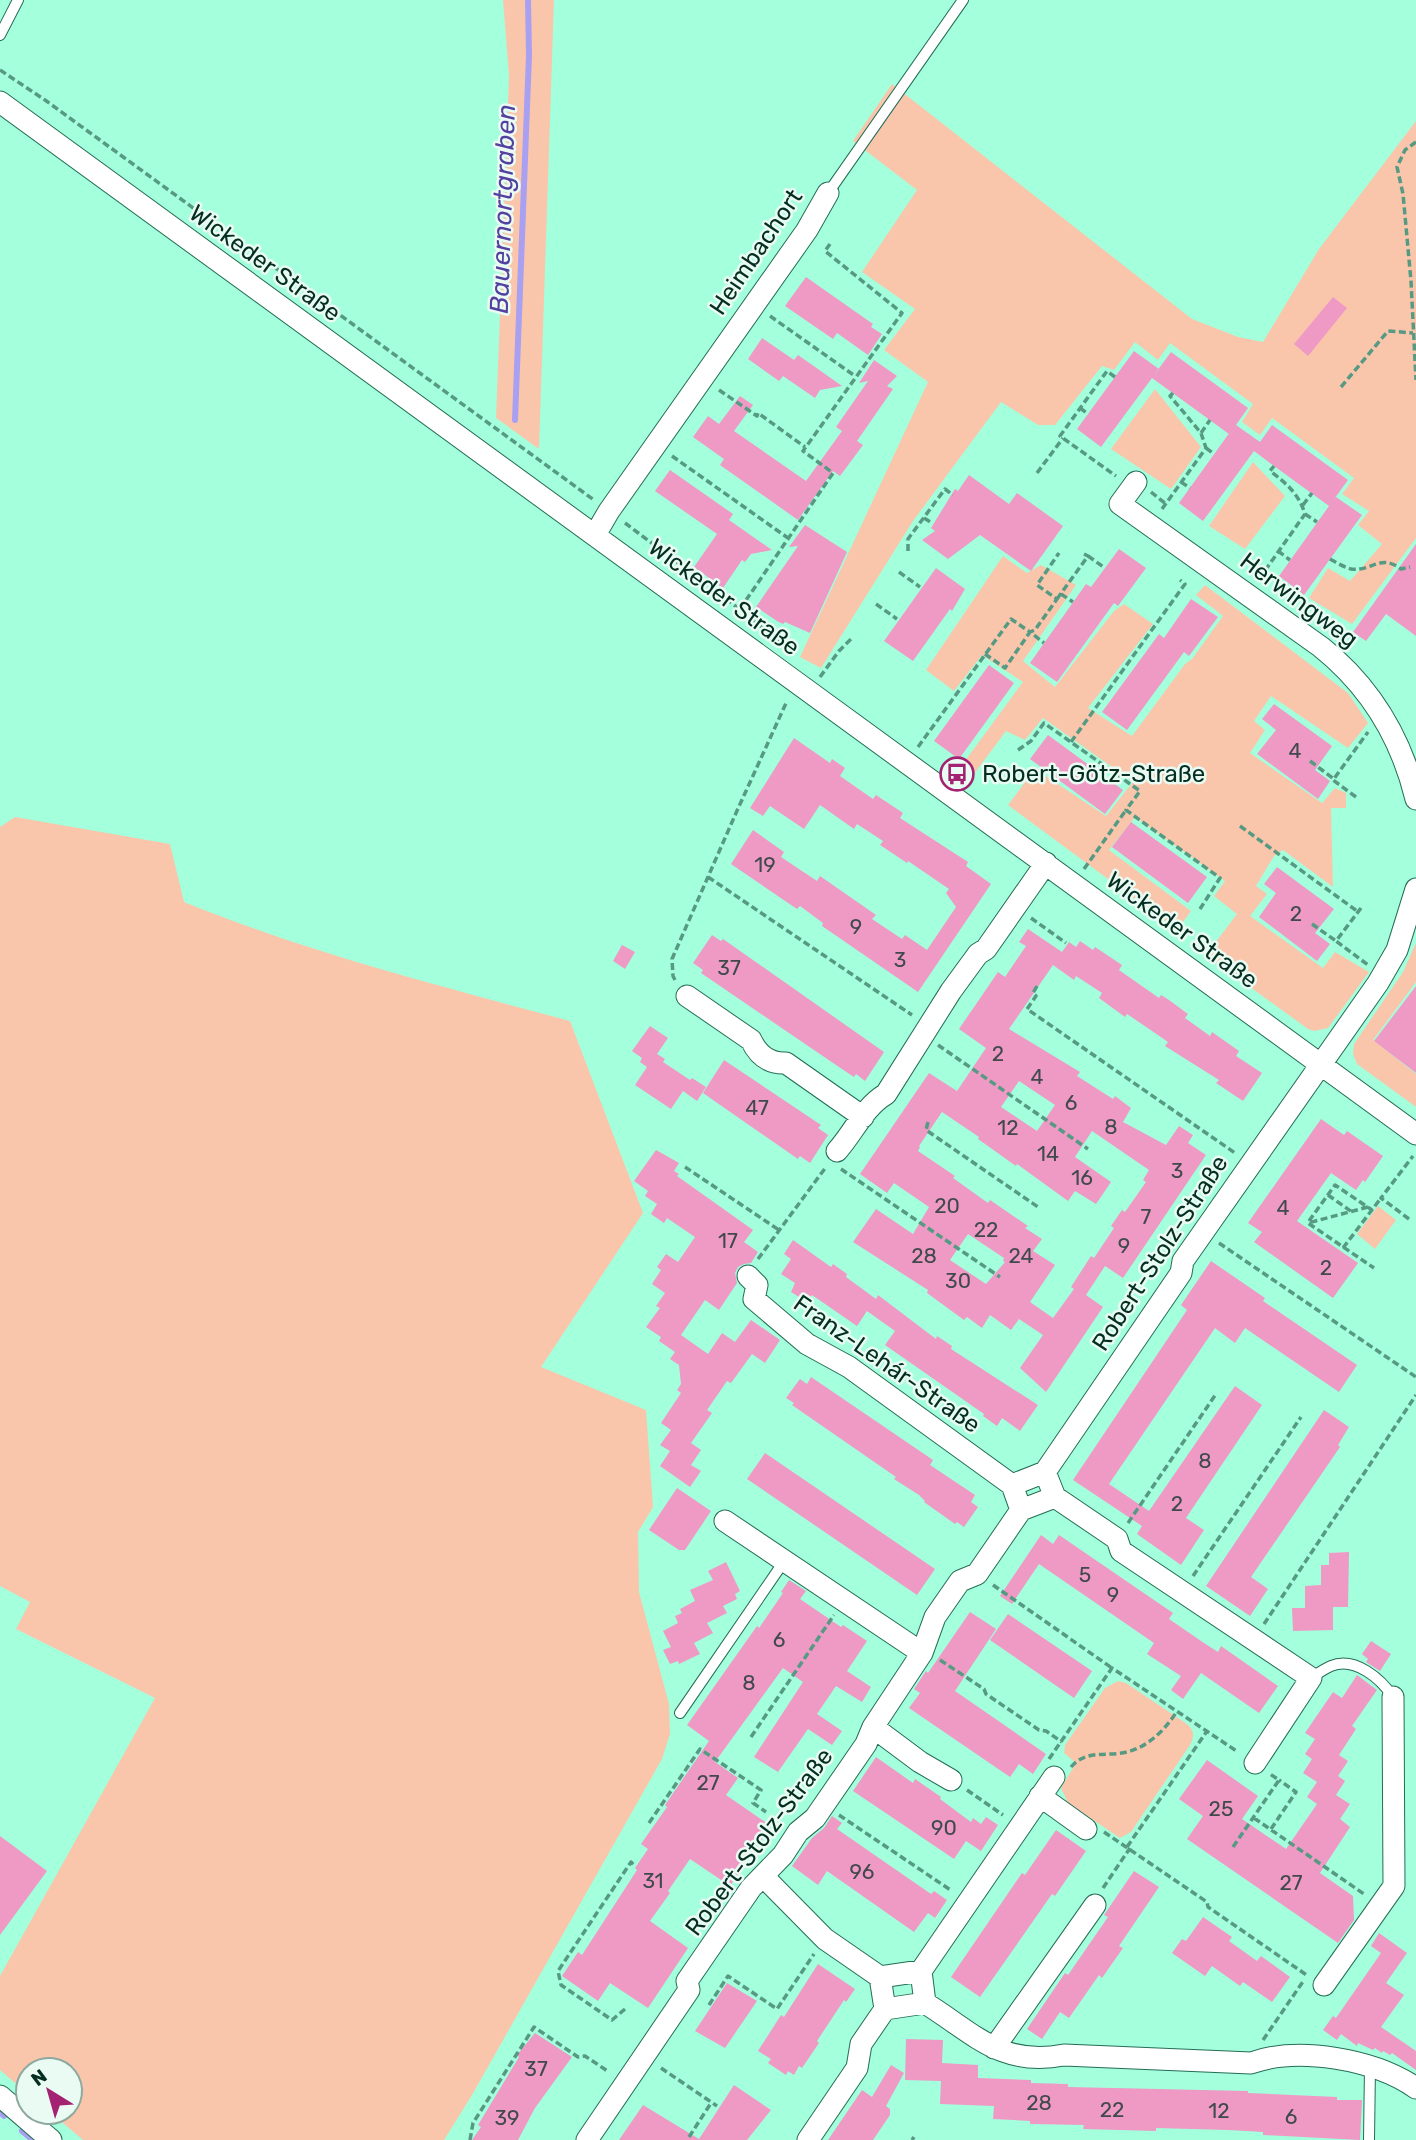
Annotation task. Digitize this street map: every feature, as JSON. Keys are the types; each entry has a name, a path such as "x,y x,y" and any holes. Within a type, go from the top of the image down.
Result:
{"street":[{"name":"Wickeder Straße","path":"0,102 1416,1134"},
{"name":"Heimbachort","path":"595,535 609,511 807,230 828,192"},
{"name":"Herwingweg","path":"1137,486 1120,504 1321,647 1349,670 1377,705 1395,736 1410,774 1416,799"},
{"path":"837,1151 873,1102 886,1094 978,954 986,948 1046,863"},
{"path":"1320,1064 1378,983 1397,950 1416,889"},
{"path":"687,996 751,1040 757,1052 775,1063 786,1063 863,1117"},
{"name":"Robert-Stolz-Straße","path":"1045,1472 1181,1273 1183,1261 1320,1064"},
{"name":"Franz-Lehár-Straße","path":"748,1276 757,1285 754,1299 807,1344 849,1367 1012,1485"},
{"path":"1055,1497 1021,1510 1012,1485 1045,1472 1055,1497 1117,1539 1121,1551 1311,1678 1255,1763"},
{"name":"Robert-Stolz-Straße","path":"587,2140 688,1990 687,1981 751,1888 783,1854 798,1832 815,1818 866,1744 873,1727 922,1653 941,1608 960,1581 977,1574 1021,1510"},
{"path":"725,1521 922,1653"},
{"path":"1316,1980 1394,1886 1393,1697"},
{"path":"873,1727 920,1762 951,1780"},
{"path":"925,2003 921,1971 1054,1777"},
{"path":"1040,1796 1086,1829"},
{"path":"763,1876 825,1938 880,1977 921,1971"},
{"path":"994,2048 1095,1905"},
{"path":"808,2140 857,2068 861,2043 885,2008 880,1977"},
{"path":"885,2008 925,2003 964,2028 977,2040 1024,2058 1044,2059 1064,2055 1251,2063 1267,2057 1328,2057 1370,2066 1416,2088"},
{"path":"0,2096 51,2140"}],"lane":[{"path":"0,35 18,0"},
{"name":"Heimbachort","path":"828,192 962,0"},
{"path":"680,1713 785,1560"},
{"path":"1311,1678 1333,1665 1364,1669 1385,1684 1393,1697"},
{"path":"1369,2140 1370,2066"}],"path":[{"path":"0,71 45,100 609,511 740,609 780,642 785,652"},
{"path":"1416,142 1405,150 1397,167 1403,194 1413,282 1416,380"},
{"path":"740,609 833,473 803,451 902,313 825,251 830,244"},
{"path":"754,305 856,377"},
{"path":"1341,387 1388,331 1413,333"},
{"path":"1115,377 1107,371 1060,436 1166,503"},
{"path":"703,378 806,447"},
{"path":"1173,393 1170,396 1201,433 1206,448 1214,454"},
{"path":"1080,408 1088,414"},
{"path":"1201,433 1210,420"},
{"path":"1037,473 1063,438"},
{"path":"656,445 788,538"},
{"path":"1156,517 1206,448"},
{"path":"1274,466 1270,471 1289,485 1303,505 1305,514 1317,522"},
{"path":"1181,482 1190,488"},
{"path":"908,551 908,539 945,489 953,495"},
{"path":"1303,505 1312,493"},
{"path":"1258,581 1305,514"},
{"path":"924,518 932,523"},
{"path":"1278,551 1290,560"},
{"path":"1057,599 1037,585 1059,553"},
{"path":"985,654 1004,668 1030,632 1035,630 1086,555 1105,568"},
{"path":"1330,559 1353,569 1366,568 1382,561 1401,569 1410,567"},
{"path":"899,572 920,587"},
{"path":"1070,742 1185,584 1180,580"},
{"path":"1061,594 1073,602"},
{"path":"876,604 897,619"},
{"path":"907,763 1011,619 1044,643"},
{"path":"687,996 673,976 673,959 796,682 804,672 817,681 852,638"},
{"path":"1018,750 1031,741 1044,723 1140,791 1074,883"},
{"path":"1334,779 1375,723"},
{"path":"1310,761 1356,797"},
{"path":"1126,810 1220,878 1200,909"},
{"path":"1240,826 1359,909 1336,941"},
{"path":"708,877 1088,1149"},
{"path":"1016,906 1066,943"},
{"path":"1312,924 1374,969"},
{"path":"1037,986 1032,993 1036,996 1027,1010 1250,1163"},
{"path":"929,1122 926,1130 1038,1207"},
{"path":"1343,1248 1413,1156"},
{"path":"748,1276 779,1230 826,1167 832,1163 1000,1277"},
{"path":"685,1167 779,1230"},
{"path":"1308,1223 1335,1185 1370,1212"},
{"path":"1328,1195 1352,1212"},
{"path":"1381,1198 1409,1219"},
{"path":"1308,1223 1352,1212 1370,1212"},
{"path":"1308,1223 1374,1268"},
{"path":"1203,1232 1416,1377"},
{"path":"1117,1539 1216,1394"},
{"path":"1254,1640 1416,1395"},
{"path":"1182,1592 1301,1417"},
{"path":"977,1574 1296,1792 1270,1829"},
{"path":"751,1737 845,1600"},
{"path":"922,1653 934,1657 984,1689 986,1694 1039,1730 1046,1731 1062,1742"},
{"path":"1112,1668 1046,1764 1054,1777 1066,1774 1082,1756 1129,1752 1150,1741 1165,1728 1177,1711"},
{"path":"1095,1905 1096,1898 1128,1847 1207,1731"},
{"path":"649,1823 700,1749 761,1790 752,1803 766,1812"},
{"path":"951,1780 1020,1826"},
{"path":"1233,1847 1279,1780"},
{"path":"824,1805 968,1902"},
{"path":"1254,1818 1380,1905"},
{"path":"1086,1829 1096,1827 1128,1847 1208,1902 1208,1907 1316,1980 1256,2049 1251,2063"},
{"path":"625,2008 612,2020 561,1985 558,1971 631,1862 634,1865"},
{"path":"774,2014 825,1938"},
{"path":"709,2005 729,1976 777,2008"},
{"path":"795,1981 801,1985"},
{"path":"470,2140 473,2123 534,2027 578,2057 585,2056 626,2083"},
{"path":"644,2056 717,2106"},
{"path":"689,2137 712,2103"}],"shaded area":[{"path":"503,0 554,0 539,449 496,418 509,76"},
{"path":"892,84 1192,319 1238,337 1263,342 1319,249 1416,121 1416,538 1352,624 1309,598 1328,568 1350,581 1382,544 1358,525 1369,511 1342,494 1354,478 1272,418 1260,435 1242,422 1253,404 1170,343 1158,360 1135,342 1114,370 1102,366 1055,425 1038,425 1001,402 913,521 821,668 800,657 928,382 884,350 915,309 862,272 917,190 853,141"},
{"path":"1155,389 1201,447 1171,489 1111,449"},
{"path":"1253,462 1285,496 1245,549 1209,526"},
{"path":"1003,556 1027,573 1041,565 1076,585 1023,661 1055,687 1114,611 1124,604 1153,624 1088,708 1132,736 1223,616 1196,595 1205,585 1348,693 1368,723 1348,748 1271,696 1254,721 1265,730 1250,753 1322,803 1335,788 1346,793 1346,808 1331,808 1333,887 1283,850 1274,856 1256,886 1267,894 1250,916 1323,968 1335,952 1369,972 1328,1028 1315,1031 1308,1029 1206,955 1237,914 1214,896 1225,881 1135,817 1109,850 1191,911 1177,930 1008,805 1035,769 1106,816 1133,782 1043,718 1025,740 1006,731 971,778 959,769 1023,682 982,655 954,691 926,670"},
{"path":"15,817 170,844 184,902 327,953 570,1021 643,1213 541,1367 646,1410 653,1507 638,1532 639,1592 669,1704 670,1734 662,1759 444,2140 83,2140 66,2126 84,2126 84,2056 14,2056 14,2082 0,2070 0,1976 155,1698 16,1629 30,1602 0,1586 0,827"},
{"path":"1416,943 1416,982 1373,1040 1416,1074 1416,1107 1357,1064 1353,1054 1354,1044 1403,972"},
{"path":"1378,1206 1396,1220 1375,1249 1357,1234"},
{"path":"1118,1681 1126,1683 1187,1724 1193,1736 1190,1745 1131,1832 1120,1838 1068,1803 1061,1788 1076,1763 1064,1753 1065,1745 1105,1688"}],"building":[{"path":"806,277 873,324 871,327 882,334 868,355 837,333 833,339 785,306"},
{"path":"1333,297 1347,308 1308,356 1294,344"},
{"path":"762,338 794,360 798,355 842,386 820,390 815,398 783,376 779,381 748,359"},
{"path":"1134,351 1159,369 1171,352 1248,408 1236,425 1260,442 1272,425 1348,480 1332,502 1336,497 1362,515 1304,595 1279,576 1329,506 1254,451 1203,521 1179,503 1229,434 1152,378 1101,447 1077,429"},
{"path":"874,360 897,376 887,386 893,389 857,441 863,445 840,476 833,471 798,520 720,465 724,459 693,437 708,416 719,424 740,396 753,405 734,431 806,481 842,431 836,427 868,381 859,383"},
{"path":"670,470 733,514 729,520 772,550 751,554 745,562 742,560 723,588 694,567 717,534 655,491"},
{"path":"969,475 1009,504 1017,493 1063,526 1031,571 980,535 948,559 922,540 935,531 931,528 955,489 958,491"},
{"path":"805,525 847,552 810,633 785,622 783,624 756,607 798,546 789,547"},
{"path":"1416,544 1416,636 1386,614 1366,641 1353,632"},
{"path":"1119,549 1146,568 1118,606 1114,603 1057,682 1030,663 1086,584 1091,587"},
{"path":"936,568 965,589 952,611 950,609 913,661 884,641"},
{"path":"1191,599 1218,617 1189,656 1184,652 1127,730 1102,712 1159,634 1164,638"},
{"path":"989,665 1014,683 959,759 934,741"},
{"path":"1274,704 1332,746 1315,770 1330,781 1318,799 1257,754 1276,730 1262,719"},
{"path":"1048,735 1123,790 1105,814 1030,759"},
{"path":"794,738 830,763 832,759 845,768 840,776 873,799 876,795 903,813 900,818 968,862 966,866 991,884 918,992 822,926 823,923 800,906 797,909 731,864 753,830 784,852 781,857 817,881 820,876 876,915 872,919 902,939 905,935 927,950 956,907 946,893 949,889 880,845 883,841 857,824 854,829 820,805 804,829 770,806 763,816 750,808"},
{"path":"1131,822 1207,877 1188,903 1112,847"},
{"path":"1277,867 1334,909 1315,933 1330,944 1317,961 1259,917 1276,893 1264,884"},
{"path":"1028,929 1062,952 1069,942 1076,947 1080,941 1093,950 1095,947 1122,965 1119,970 1159,998 1161,995 1169,1000 1188,1014 1185,1018 1210,1036 1212,1032 1239,1051 1236,1056 1262,1073 1243,1101 1216,1083 1219,1080 1165,1046 1168,1042 1099,998 1102,993 1076,976 1074,980 1053,965 1009,1029 1080,1072 1077,1076 1113,1099 1115,1096 1131,1108 1123,1122 1166,1145 1179,1126 1193,1135 1188,1143 1206,1155 1123,1278 1105,1266 1086,1295 1103,1307 1046,1392 1020,1368 1043,1335 1019,1319 1011,1330 990,1315 982,1328 967,1317 964,1320 927,1293 928,1290 853,1242 876,1209 913,1234 929,1207 894,1183 887,1193 860,1174 929,1073 957,1091 986,1048 959,1029 998,972 1005,977 1026,946 1019,942","holes":["1019,1081 1055,1105 1037,1131 1001,1107","942,1112 1068,1201 1075,1191 1096,1204 1111,1182 1075,1157 1092,1131 1149,1170 1143,1180 1146,1182 1125,1212 1122,1210 1111,1226 1114,1228 1094,1258 1091,1256 1071,1287 1074,1289 1053,1318 1030,1302 1055,1265 1033,1251 1042,1239 1025,1228 1028,1226 990,1200 988,1203 953,1178 955,1176 918,1151","968,1234 1004,1258 1005,1262 986,1284 950,1260"]},
{"path":"712,935 721,941 723,939 884,1052 865,1081 856,1074 854,1077 701,973 703,970 693,963"},
{"path":"622,945 635,952 625,969 613,961"},
{"path":"1416,986 1416,1073 1374,1041"},
{"path":"650,1026 668,1038 657,1054 665,1059 663,1062 706,1087 697,1101 683,1091 671,1109 635,1085 647,1067 640,1062 642,1058 632,1051"},
{"path":"724,1060 821,1125 818,1128 828,1135 810,1163 800,1156 798,1159 703,1093"},
{"path":"1321,1119 1344,1135 1347,1131 1383,1156 1356,1190 1331,1173 1297,1221 1358,1263 1333,1298 1254,1242 1262,1232 1248,1223"},
{"path":"656,1150 679,1163 674,1171 679,1174 677,1176 753,1230 744,1242 758,1252 751,1263 738,1267 735,1273 737,1283 719,1310 705,1300 681,1335 708,1354 722,1333 735,1342 751,1320 780,1340 765,1363 752,1354 731,1383 727,1381 707,1410 712,1413 691,1443 701,1450 691,1465 701,1471 690,1487 660,1466 670,1451 660,1445 671,1430 661,1423 681,1393 677,1390 681,1384 679,1365 670,1359 675,1352 659,1341 661,1337 646,1327 660,1308 656,1306 665,1293 652,1284 661,1270 657,1267 666,1254 678,1262 695,1237 667,1218 664,1223 651,1214 657,1204 645,1196 648,1191 634,1181"},
{"path":"793,1240 831,1267 833,1264 876,1299 878,1295 936,1339 937,1336 952,1346 951,1349 1038,1405 1020,1431 1002,1418 997,1426 983,1416 984,1414 885,1345 895,1331 867,1311 857,1326 812,1295 807,1302 791,1292 795,1283 781,1274 791,1259 784,1254"},
{"path":"1211,1261 1265,1298 1263,1301 1357,1365 1339,1392 1245,1328 1235,1343 1215,1328 1109,1484 1149,1511 1235,1386 1262,1405 1186,1518 1204,1530 1181,1565 1137,1534 1142,1526 1073,1480 1187,1310 1181,1305"},
{"path":"811,1377 933,1460 930,1465 975,1495 971,1502 978,1507 964,1527 957,1522 955,1524 894,1479 896,1477 792,1405 794,1403 786,1398 800,1379 807,1384"},
{"path":"1324,1410 1349,1427 1338,1445 1340,1447 1251,1577 1268,1589 1250,1616 1206,1586"},
{"path":"765,1453 935,1569 917,1595 747,1479"},
{"path":"677,1488 711,1511 685,1550 679,1550 649,1530"},
{"path":"1041,1535 1053,1544 1059,1535 1173,1613 1169,1619 1218,1652 1221,1646 1278,1686 1259,1713 1201,1673 1183,1699 1171,1690 1181,1676 1147,1654 1154,1643 1039,1564 1012,1604 1000,1596"},
{"path":"1349,1552 1348,1607 1333,1607 1333,1630 1293,1631 1292,1608 1305,1608 1305,1586 1321,1585 1321,1565 1329,1565 1329,1553"},
{"path":"726,1562 740,1591 735,1594 737,1599 723,1606 727,1613 707,1623 713,1633 694,1643 700,1654 679,1664 678,1661 670,1664 663,1650 671,1647 663,1631 678,1623 675,1616 682,1613 680,1609 695,1601 690,1590 713,1580 708,1571"},
{"path":"789,1580 806,1591 800,1599 867,1641 847,1671 871,1687 862,1702 836,1686 817,1714 842,1731 832,1745 808,1729 778,1772 754,1757 803,1682 783,1668 715,1762 738,1778 726,1795 771,1826 730,1886 690,1859 668,1891 670,1893 650,1921 688,1948 648,2008 610,1983 598,2001 562,1976 578,1952 582,1955 637,1870 635,1868 648,1849 641,1844 709,1741 687,1725 757,1626 759,1628"},
{"path":"970,1612 996,1629 955,1691 1046,1754 1033,1774 1019,1764 1010,1777 909,1708 920,1693 914,1689"},
{"path":"1008,1614 1092,1671 1074,1698 990,1640"},
{"path":"1371,1641 1391,1654 1380,1671 1366,1662 1368,1659 1362,1654"},
{"path":"1357,1675 1377,1690 1352,1726 1356,1729 1339,1755 1348,1761 1338,1776 1345,1781 1336,1795 1350,1804 1340,1819 1350,1827 1320,1873 1353,1896 1354,1920 1338,1943 1187,1839 1203,1816 1179,1799 1207,1760 1258,1796 1242,1819 1286,1849 1317,1804 1307,1797 1317,1782 1303,1773 1312,1759 1305,1754 1315,1739 1305,1733 1333,1692 1342,1698"},
{"path":"876,1757 913,1783 915,1779 971,1822 973,1818 981,1824 986,1817 998,1825 981,1851 966,1841 954,1859 853,1791"},
{"path":"832,1816 842,1823 837,1829 931,1894 934,1891 947,1900 935,1918 928,1913 914,1932 827,1871 818,1885 792,1866"},
{"path":"1056,1830 1086,1851 1055,1896 1052,1894 980,1997 951,1977 1022,1873 1025,1875"},
{"path":"0,1836 47,1871 0,1935"},
{"path":"1134,1871 1159,1887 1119,1946 1123,1948 1102,1978 1099,1975 1069,2018 1060,2012 1042,2039 1027,2029 1108,1917 1104,1915"},
{"path":"1203,1917 1232,1937 1229,1941 1257,1961 1261,1956 1290,1977 1272,2002 1243,1982 1240,1986 1212,1966 1205,1976 1172,1953 1182,1939 1186,1941"},
{"path":"1379,1933 1407,1953 1386,1983 1404,1995 1381,2027 1416,2051 1416,2070 1392,2053 1382,2053 1358,2043 1357,2046 1341,2034 1337,2040 1323,2030 1333,2016 1336,2018 1381,1953 1371,1946"},
{"path":"818,1964 855,1989 846,2002 844,2000 802,2068 799,2066 794,2075 788,2071 786,2075 768,2063 771,2059 758,2051 781,2015 784,2017"},
{"path":"727,1983 757,2001 725,2048 695,2031"},
{"path":"535,2033 572,2057 535,2108 518,2140 472,2140 481,2127 478,2125 519,2057 517,2055"},
{"path":"906,2039 943,2040 942,2063 978,2065 978,2078 1031,2080 1031,2083 1068,2084 1068,2087 1248,2091 1362,2100 1360,2140 1263,2135 1263,2132 1228,2130 1083,2129 1084,2125 1030,2124 1030,2121 993,2119 994,2106 940,2104 941,2081 905,2080"},
{"path":"891,2065 904,2073 886,2106 890,2109 890,2115 873,2140 828,2140 862,2090 872,2097"},
{"path":"734,2085 771,2110 747,2140 619,2140 643,2105 699,2139"}],"waterway":[{"name":"Bauernortgraben","path":"515,420 529,55 528,0"},
{"path":"0,2112 4,2116"},
{"path":"22,2131 33,2140"}],"place":[{"name":"Robert-Götz-Straße","path":"957,774"}]}
